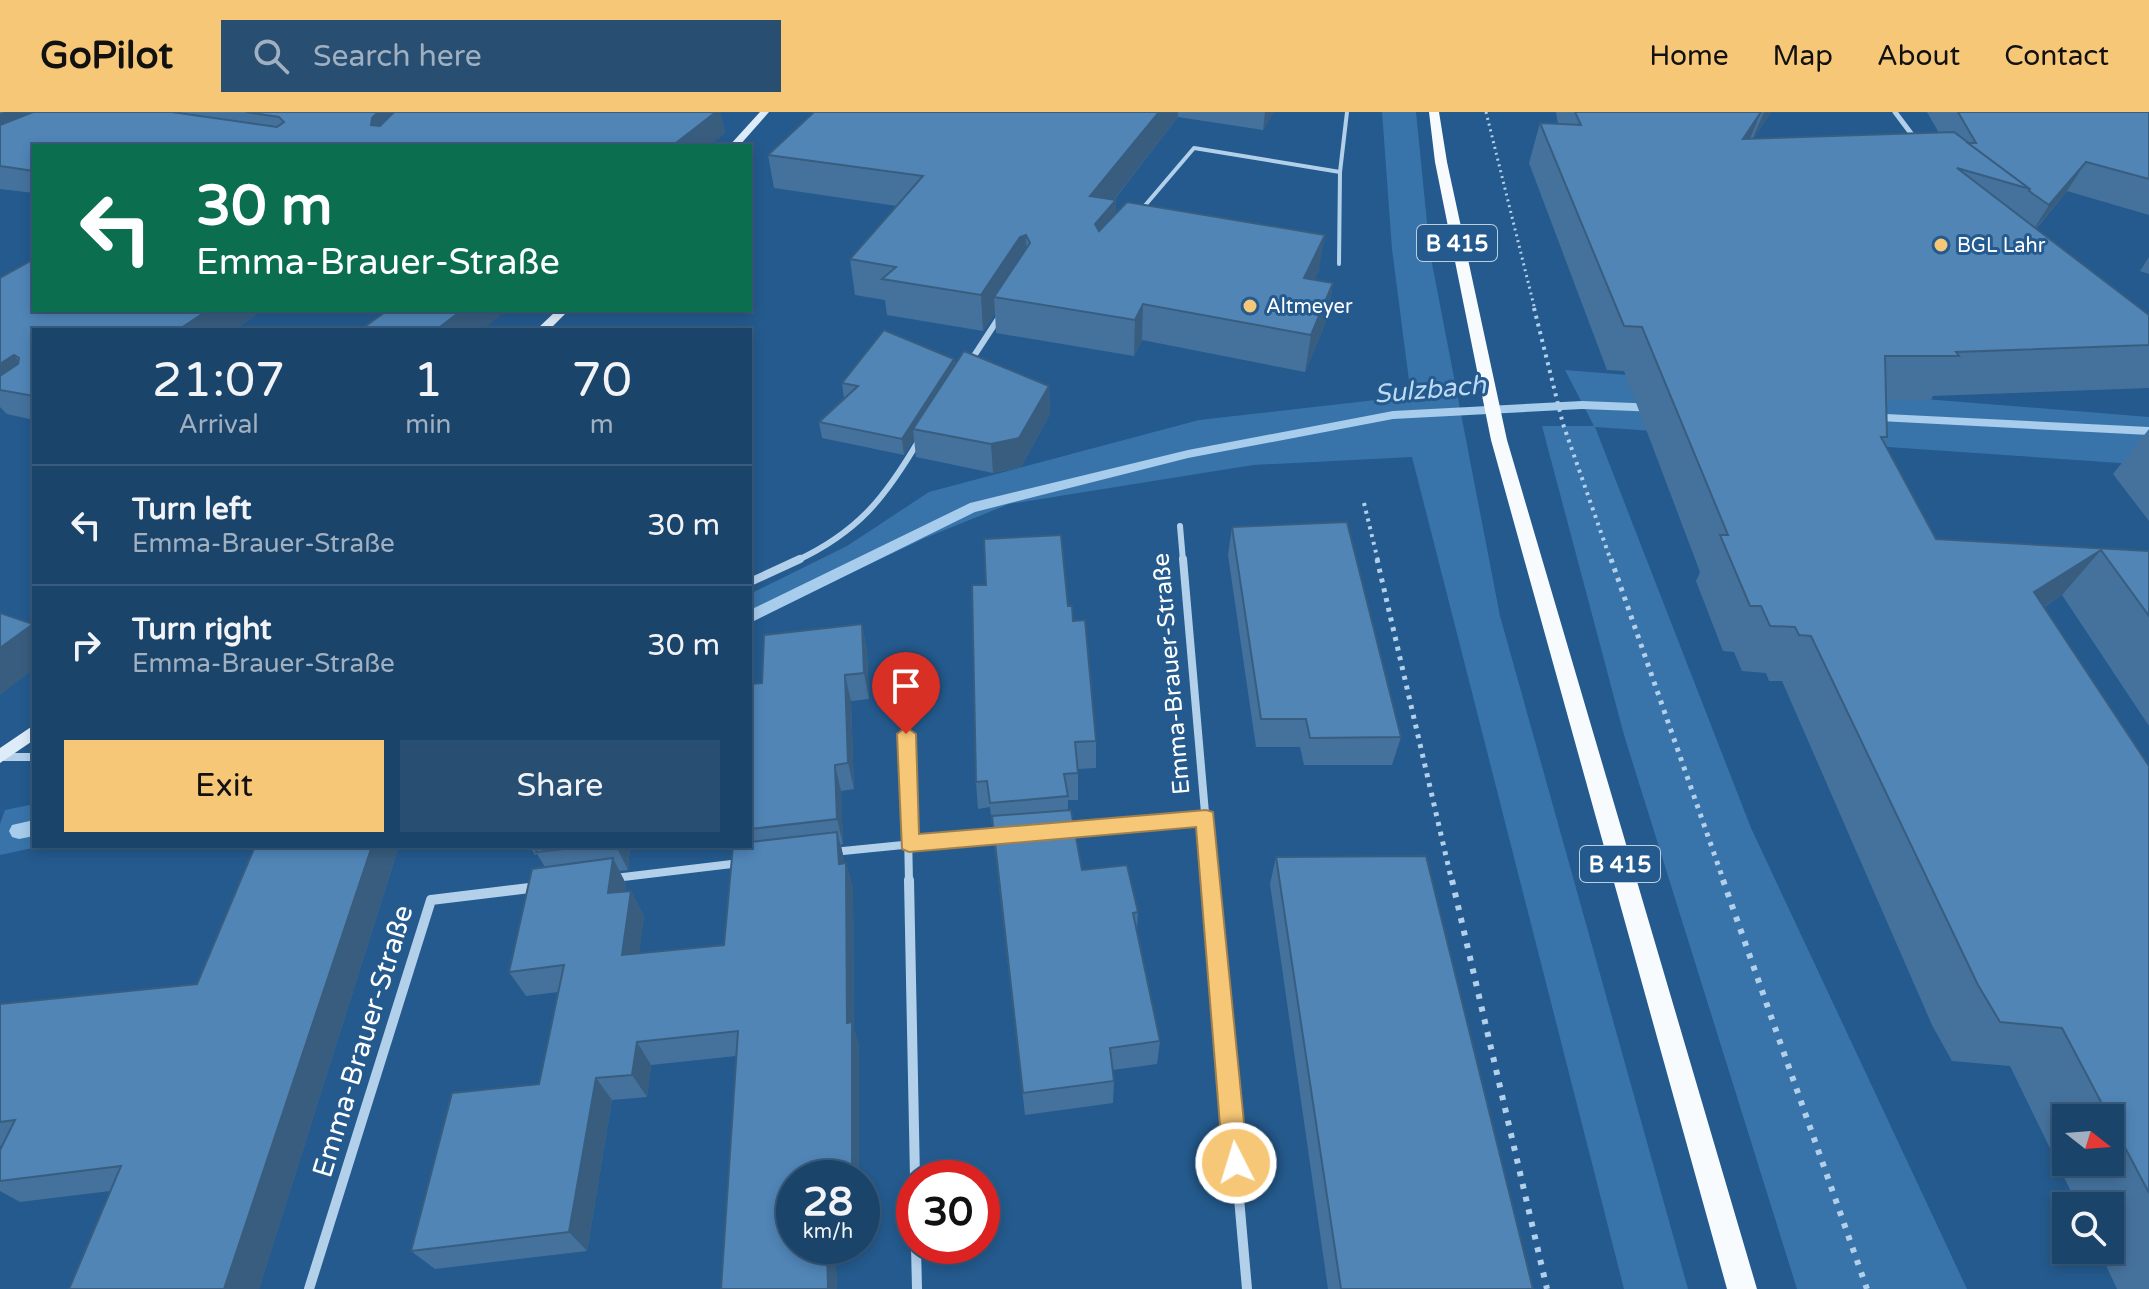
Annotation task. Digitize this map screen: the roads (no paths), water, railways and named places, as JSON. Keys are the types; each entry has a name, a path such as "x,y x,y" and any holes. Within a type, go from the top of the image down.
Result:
{"main road":[{"name":"B 415","path":"1434,112 1483,373 1499,440 1742,1289"}],"street":[{"path":"736,144 765,112"},
{"path":"1895,112 1919,148"},
{"path":"966,367 1009,302"},
{"path":"544,328 561,312"},
{"path":"752,581 842,536 864,519 889,489 925,431"},
{"name":"Emma-Brauer-Straße","path":"1180,526 1247,1289"},
{"path":"0,757 32,733"},
{"path":"906,734 915,1160"},
{"path":"0,757 32,757"},
{"name":"Emma-Brauer-Straße","path":"1050,831 1206,818"},
{"path":"817,854 1019,834"},
{"path":"601,880 755,861"},
{"name":"Emma-Brauer-Straße","path":"309,1289 431,900 555,885"},
{"path":"916,1264 917,1289"}],"lane":[{"path":"1339,264 1340,172 1347,112"},
{"path":"1137,216 1194,148 1340,172"}],"waterway":[{"name":"Sulzbach","path":"752,616 970,508 1188,454 1393,415 1582,405 1659,408"},
{"name":"Sulzbach","path":"1865,417 2149,431"},
{"name":"Sulzbach","path":"19,831 32,828"}],"place":[{"name":"BGL Lahr","path":"1941,245"},
{"name":"Altmeyer","path":"1250,306"}]}
